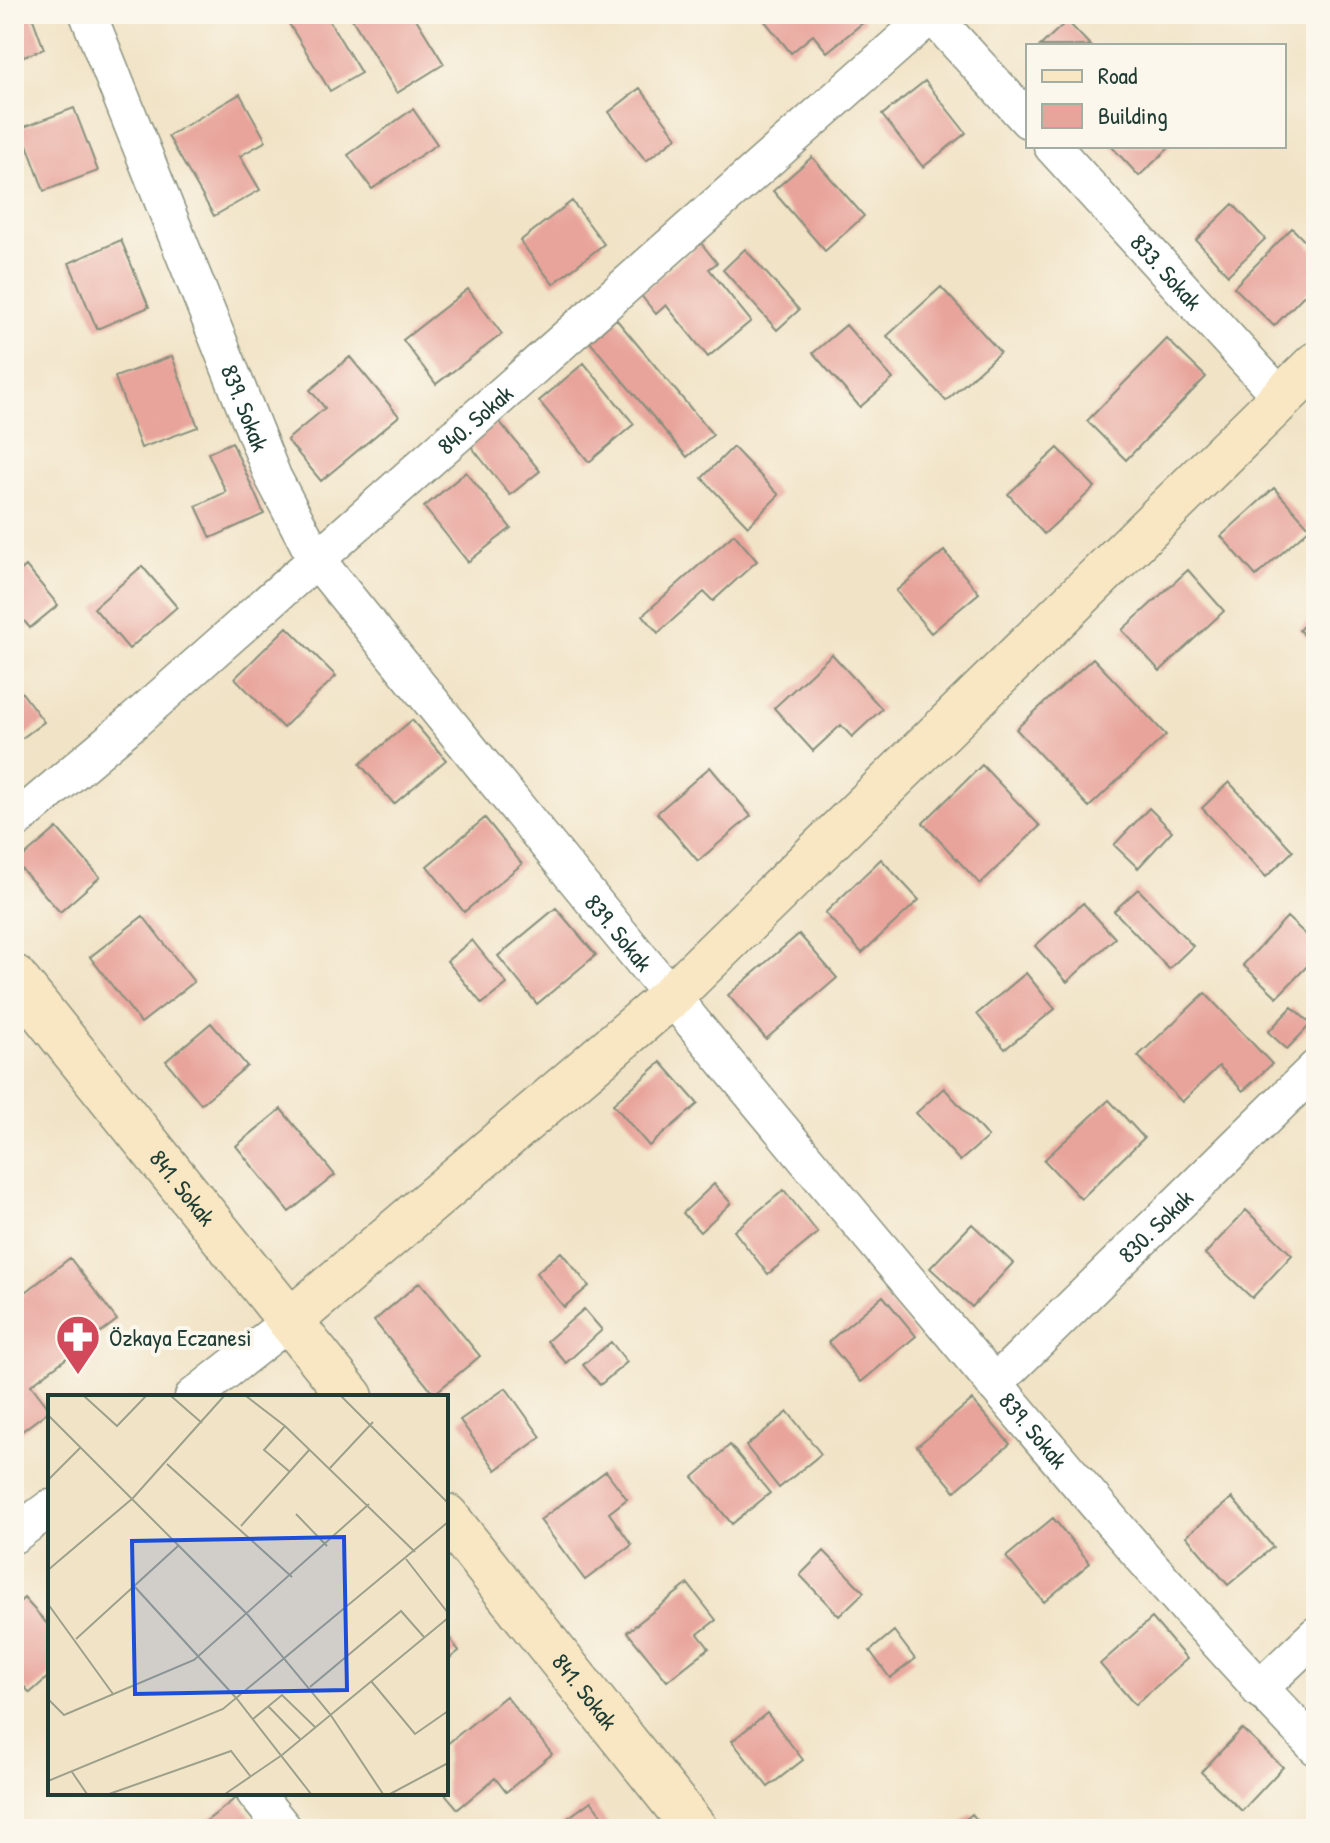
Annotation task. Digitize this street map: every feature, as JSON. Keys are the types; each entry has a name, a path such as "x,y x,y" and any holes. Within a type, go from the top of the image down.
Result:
{"street":[{"name":"839. Sokak","path":"88,14 273,477 316,559 669,998 994,1384 1259,1689 1316,1747"},
{"name":"840. Sokak","path":"14,822 134,721 931,14"},
{"path":"931,14 1026,118"},
{"name":"833. Sokak","path":"1054,148 1280,396"},
{"path":"196,1395 290,1321 669,998 1316,364"},
{"name":"841. Sokak","path":"14,977 349,1395"},
{"name":"830. Sokak","path":"994,1384 1316,1068"},
{"name":"841. Sokak","path":"448,1519 695,1829"},
{"path":"1259,1689 1316,1635"},
{"path":"257,1795 284,1829"}],"building":[{"path":"14,14 31,14 44,49 14,60"},
{"path":"300,14 325,14 361,73 330,91 288,22"},
{"path":"349,14 413,14 444,64 397,93"},
{"path":"759,14 859,14 865,21 827,52 813,35 791,53"},
{"path":"1067,21 1089,44 1042,44"},
{"path":"925,81 966,133 923,167 882,115"},
{"path":"640,88 677,137 646,161 609,112"},
{"path":"240,94 266,141 240,156 260,190 214,216 168,136"},
{"path":"74,108 98,171 44,191 21,128"},
{"path":"413,109 437,144 372,189 348,155"},
{"path":"1113,148 1169,148 1139,176"},
{"path":"812,157 864,216 825,251 773,191"},
{"path":"572,201 604,244 553,284 520,241"},
{"path":"1233,204 1265,239 1228,275 1196,240"},
{"path":"1292,228 1316,253 1316,283 1274,326 1234,287"},
{"path":"121,240 149,307 97,329 69,263"},
{"path":"701,243 717,263 709,269 751,321 708,357 666,305 656,314 640,294"},
{"path":"745,249 799,310 777,330 723,270"},
{"path":"941,287 1000,352 946,401 887,336"},
{"path":"468,289 502,334 436,384 403,340"},
{"path":"616,319 713,435 687,457 590,342"},
{"path":"846,325 893,379 860,407 813,353"},
{"path":"1167,339 1206,377 1126,460 1087,421"},
{"path":"172,356 198,427 141,448 115,377"},
{"path":"350,357 399,416 321,481 287,440 325,408 310,390"},
{"path":"584,363 634,424 589,462 539,401"},
{"path":"499,421 540,471 510,495 470,445"},
{"path":"232,442 264,514 211,538 196,506 226,492 208,453"},
{"path":"733,447 779,495 748,526 702,478"},
{"path":"1058,448 1095,487 1044,534 1008,494"},
{"path":"466,472 511,528 468,562 424,507"},
{"path":"1274,488 1310,528 1256,576 1221,536"},
{"path":"734,534 757,561 713,601 704,592 658,633 643,615"},
{"path":"944,551 979,593 931,633 896,591"},
{"path":"26,566 58,605 30,628 14,609 14,576"},
{"path":"142,566 177,607 129,649 94,608"},
{"path":"1188,570 1224,611 1160,671 1122,630"},
{"path":"1316,613 1316,648 1299,630"},
{"path":"287,627 336,676 283,728 235,678"},
{"path":"832,654 882,709 852,737 841,725 813,751 774,708"},
{"path":"1093,658 1166,735 1089,807 1016,729"},
{"path":"14,682 44,722 14,744"},
{"path":"412,720 446,760 394,804 360,764"},
{"path":"982,765 1040,826 980,884 923,823"},
{"path":"710,767 751,816 698,861 657,813"},
{"path":"1229,782 1293,851 1266,877 1202,808"},
{"path":"1149,808 1172,831 1138,868 1114,845"},
{"path":"485,818 522,864 464,912 427,866"},
{"path":"57,828 100,877 60,912 16,863"},
{"path":"881,859 919,900 862,953 825,913"},
{"path":"1138,889 1193,946 1169,969 1114,911"},
{"path":"1083,903 1115,938 1067,982 1035,946"},
{"path":"556,908 596,955 537,1004 498,956"},
{"path":"143,916 194,982 141,1023 90,957"},
{"path":"1287,917 1316,944 1316,957 1277,997 1243,965"},
{"path":"799,934 837,978 766,1039 728,995"},
{"path":"472,940 507,984 482,1004 447,961"},
{"path":"1026,973 1055,1009 1005,1049 977,1014"},
{"path":"1205,993 1272,1064 1243,1091 1219,1066 1182,1102 1138,1056"},
{"path":"1292,1007 1311,1024 1287,1049 1268,1032"},
{"path":"211,1023 247,1066 201,1104 166,1061"},
{"path":"661,1062 698,1104 649,1146 613,1104"},
{"path":"944,1088 988,1137 960,1161 916,1113"},
{"path":"1109,1100 1144,1138 1081,1199 1044,1160"},
{"path":"281,1109 335,1175 289,1212 236,1146"},
{"path":"714,1184 731,1203 700,1232 683,1213"},
{"path":"784,1190 818,1233 768,1274 734,1231"},
{"path":"1246,1210 1292,1255 1252,1298 1205,1254"},
{"path":"972,1224 1013,1263 972,1307 930,1268"},
{"path":"561,1252 589,1286 564,1307 536,1273"},
{"path":"70,1258 117,1320 31,1385 48,1412 14,1437 14,1301"},
{"path":"420,1282 480,1356 434,1394 374,1321"},
{"path":"883,1296 916,1336 861,1382 828,1342"},
{"path":"584,1309 602,1330 566,1363 547,1341"},
{"path":"611,1342 627,1362 600,1385 583,1365"},
{"path":"506,1388 541,1437 496,1470 460,1420"},
{"path":"972,1400 1010,1444 955,1491 917,1446"},
{"path":"788,1412 821,1454 779,1488 746,1446"},
{"path":"730,1445 770,1493 732,1524 693,1477"},
{"path":"606,1471 627,1499 609,1513 632,1545 585,1580 540,1520"},
{"path":"1232,1498 1273,1547 1228,1585 1186,1536"},
{"path":"1053,1518 1090,1563 1044,1602 1006,1557"},
{"path":"824,1551 864,1592 839,1616 800,1575"},
{"path":"688,1584 716,1620 698,1634 709,1648 667,1681 627,1632"},
{"path":"24,1598 48,1625 48,1677 30,1693 14,1675 14,1607"},
{"path":"1152,1618 1187,1659 1135,1705 1100,1664"},
{"path":"894,1631 915,1659 890,1678 870,1651"},
{"path":"448,1636 459,1651 448,1659"},
{"path":"506,1696 552,1754 506,1792 495,1778 458,1809 446,1795 448,1743"},
{"path":"767,1713 803,1760 768,1787 732,1741"},
{"path":"1242,1729 1283,1767 1242,1811 1201,1772"},
{"path":"236,1798 260,1829 196,1829"},
{"path":"591,1801 612,1829 553,1829"},
{"path":"972,1814 985,1829 955,1829"}],"place":[{"name":"Özkaya Eczanesi","path":"78,1376"}]}
